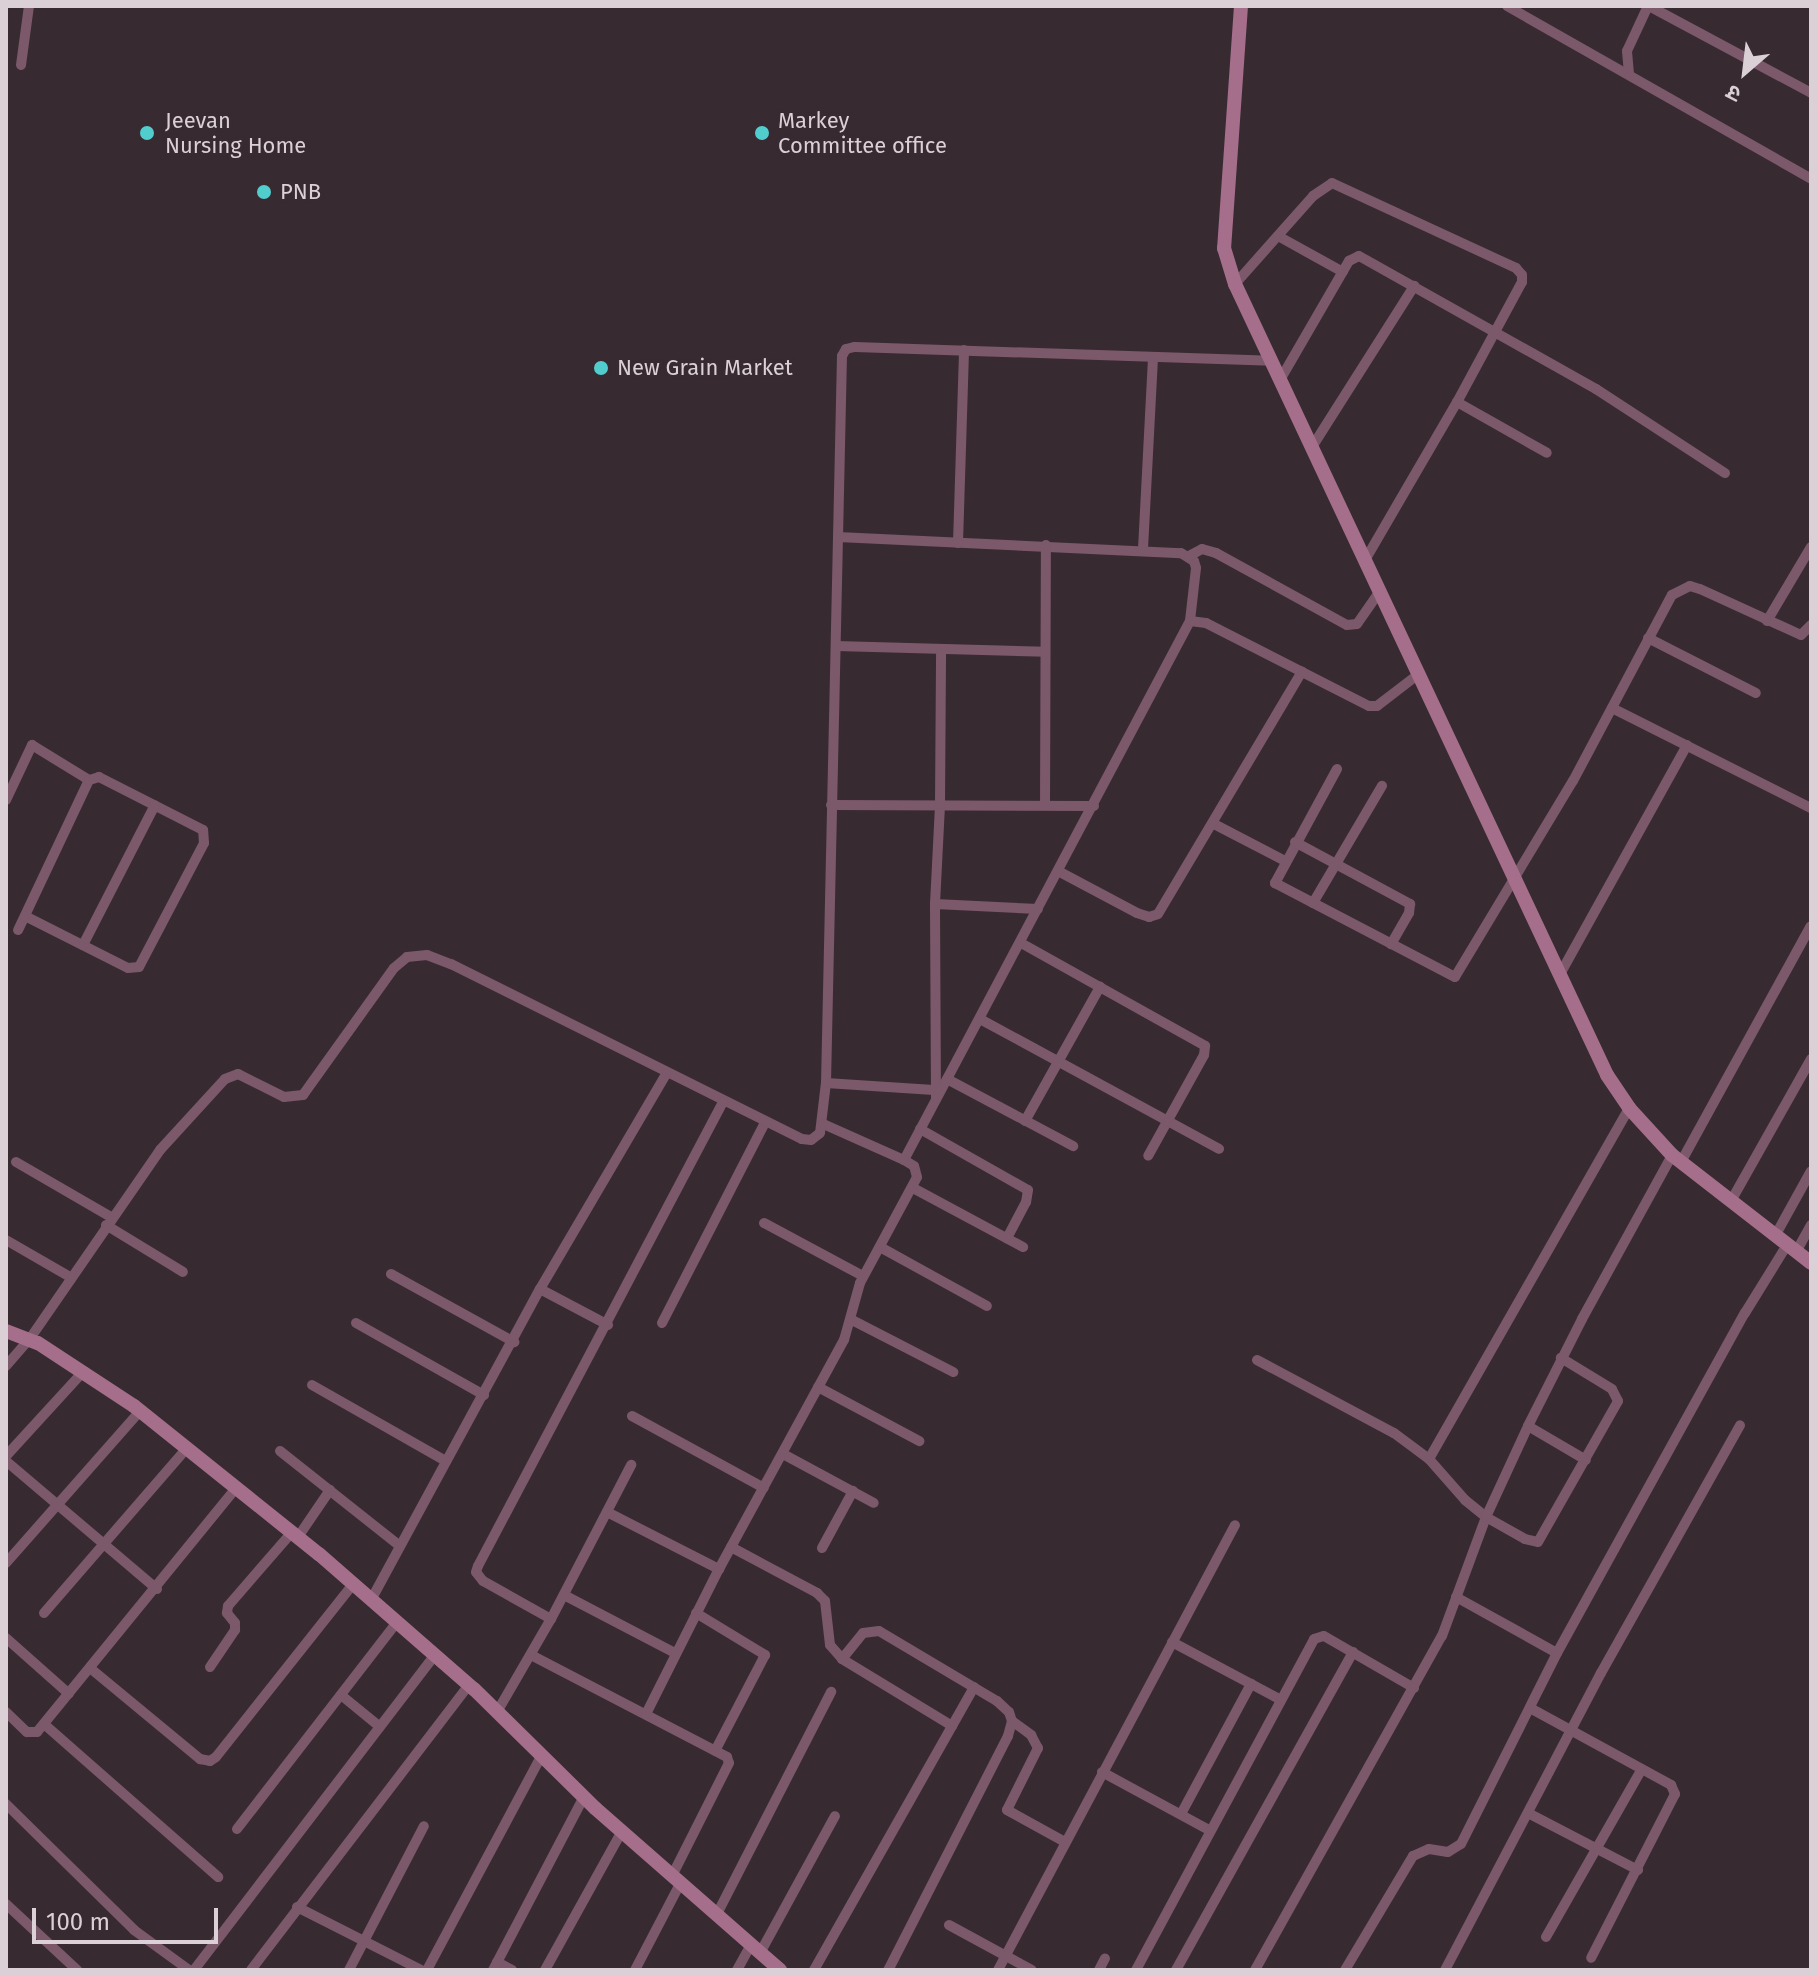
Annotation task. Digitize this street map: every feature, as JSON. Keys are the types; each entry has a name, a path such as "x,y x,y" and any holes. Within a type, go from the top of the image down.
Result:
{"street":[{"path":"21,65 29,6"},
{"path":"1241,6 1224,248 1235,284 1420,673 1592,1046 1629,1108 1677,1158 1811,1263"},
{"path":"1507,6 1811,179"},
{"path":"1629,74 1627,51 1649,6 1811,93"},
{"path":"1235,284 1313,196 1332,183 1516,268 1522,275 1457,402 1365,560"},
{"path":"1278,236 1343,272"},
{"path":"1280,380 1349,261 1359,256 1496,330 1725,473"},
{"path":"1312,447 1414,286"},
{"path":"6,1366 29,1340 108,1221 167,1141 231,1075 238,1074 284,1097 303,1095 394,968 407,957 427,955 451,964 765,1123 811,1140 820,1133 826,1083 842,356 846,349 1271,361"},
{"path":"958,543 964,350"},
{"path":"1143,549 1153,357"},
{"path":"1457,402 1547,453"},
{"path":"838,537 1143,549 1189,556 1194,561 1196,579 1190,621 1021,943 947,1079 935,1094 904,1160"},
{"path":"1045,805 1046,545"},
{"path":"1767,621 1811,547"},
{"path":"1189,556 1202,549 1209,551 1347,625 1357,624 1380,591"},
{"path":"1337,769 1275,883 1455,977 1514,882 1672,595 1690,586 1801,635 1811,625"},
{"path":"1190,621 1206,623 1369,706 1377,706 1420,673"},
{"path":"1648,638 1756,693"},
{"path":"836,646 1045,652"},
{"path":"935,1094 935,904 940,804 941,649"},
{"path":"1058,871 1149,917 1166,906 1302,671"},
{"path":"1612,708 1811,808"},
{"path":"7,795 32,745 89,780"},
{"path":"1559,976 1687,745"},
{"path":"18,930 89,780 99,777 206,833 171,909 139,967 128,968 25,916"},
{"path":"1313,903 1382,786"},
{"path":"83,945 155,805"},
{"path":"831,805 1094,806"},
{"path":"1214,824 1285,861"},
{"path":"1295,842 1410,904 1409,913 1391,944"},
{"path":"935,904 1038,909"},
{"path":"1255,1970 1442,1636 1486,1517 1561,1358 1811,926"},
{"path":"1021,943 1205,1046 1204,1055 1148,1156"},
{"path":"1025,1121 1100,987"},
{"path":"980,1019 1219,1149"},
{"path":"1731,1201 1811,1059"},
{"path":"371,1600 514,1342 540,1289 666,1074"},
{"path":"947,1079 1073,1146"},
{"path":"826,1083 935,1094"},
{"path":"551,1619 483,1581 476,1572 723,1102"},
{"path":"1429,1459 1629,1108"},
{"path":"662,1323 765,1123"},
{"path":"646,1714 719,1569 818,1387 852,1320 863,1276 913,1188 917,1171 904,1160 823,1124"},
{"path":"920,1129 1028,1190 1026,1202 1007,1238"},
{"path":"16,1162 183,1272"},
{"path":"1345,1970 1413,1856 1429,1849 1448,1852 1461,1844 1557,1653 1786,1244 1811,1171"},
{"path":"913,1188 1023,1247"},
{"path":"764,1223 863,1276"},
{"path":"1786,1244 1811,1225"},
{"path":"6,1240 70,1277"},
{"path":"880,1247 987,1306"},
{"path":"391,1274 514,1342"},
{"path":"540,1289 608,1325"},
{"path":"852,1320 953,1372"},
{"path":"356,1323 484,1395"},
{"path":"6,1331 29,1340 83,1372 140,1411 295,1535 469,1685 584,1797 780,1970"},
{"path":"1257,1360 1394,1433 1429,1459 1465,1500 1486,1517 1538,1542 1616,1408 1617,1395 1561,1358"},
{"path":"83,1372 6,1459 157,1589"},
{"path":"312,1385 446,1461"},
{"path":"818,1387 919,1441"},
{"path":"6,1563 140,1411"},
{"path":"632,1416 764,1488"},
{"path":"1445,1970 1572,1730 1740,1425"},
{"path":"1528,1426 1586,1460"},
{"path":"44,1613 187,1448"},
{"path":"280,1451 400,1546"},
{"path":"783,1454 874,1503"},
{"path":"497,1712 551,1619 631,1465"},
{"path":"6,1712 27,1732 37,1732 157,1589 236,1488"},
{"path":"210,1667 235,1630 235,1623 227,1613 228,1606 295,1535 330,1490"},
{"path":"822,1548 853,1491"},
{"path":"607,1512 719,1569"},
{"path":"998,1970 1235,1525"},
{"path":"731,1547 817,1593 825,1601 830,1645 842,1659 952,1726"},
{"path":"90,1668 200,1759 210,1761 353,1584"},
{"path":"564,1595 675,1653"},
{"path":"1456,1597 1557,1653"},
{"path":"696,1613 765,1655 715,1751"},
{"path":"237,1829 397,1622"},
{"path":"842,1659 863,1633 879,1631 997,1701 1009,1712 1012,1721 1008,1736 888,1970"},
{"path":"1136,1970 1209,1830 1318,1635 1414,1688"},
{"path":"6,1638 69,1694"},
{"path":"1172,1642 1281,1700"},
{"path":"1176,1970 1353,1652"},
{"path":"6,1804 134,1930 191,1970 435,1655"},
{"path":"531,1655 727,1757 729,1763 635,1970"},
{"path":"1181,1814 1251,1684"},
{"path":"251,1970 469,1685"},
{"path":"814,1970 974,1687"},
{"path":"717,1914 831,1692"},
{"path":"341,1695 380,1727"},
{"path":"1530,1708 1671,1785 1675,1794 1591,1958"},
{"path":"1012,1721 1031,1735 1038,1748 1007,1810 1065,1842"},
{"path":"44,1724 218,1877"},
{"path":"427,1970 542,1755"},
{"path":"1546,1937 1642,1769"},
{"path":"1102,1772 1209,1830"},
{"path":"512,1970 495,1966 584,1797"},
{"path":"1528,1813 1638,1870"},
{"path":"737,1970 755,1949 835,1816"},
{"path":"349,1970 424,1826"},
{"path":"545,1970 622,1831"},
{"path":"6,1904 77,1970"},
{"path":"297,1907 421,1970"},
{"path":"949,1925 1032,1970"},
{"path":"1099,1970 1105,1958"}],"place":[{"name":"Jeevan Nursing Home","path":"147,133"},
{"name":"Markey Committee office","path":"762,133"},
{"name":"PNB","path":"264,192"},
{"name":"New Grain Market","path":"601,368"}]}
